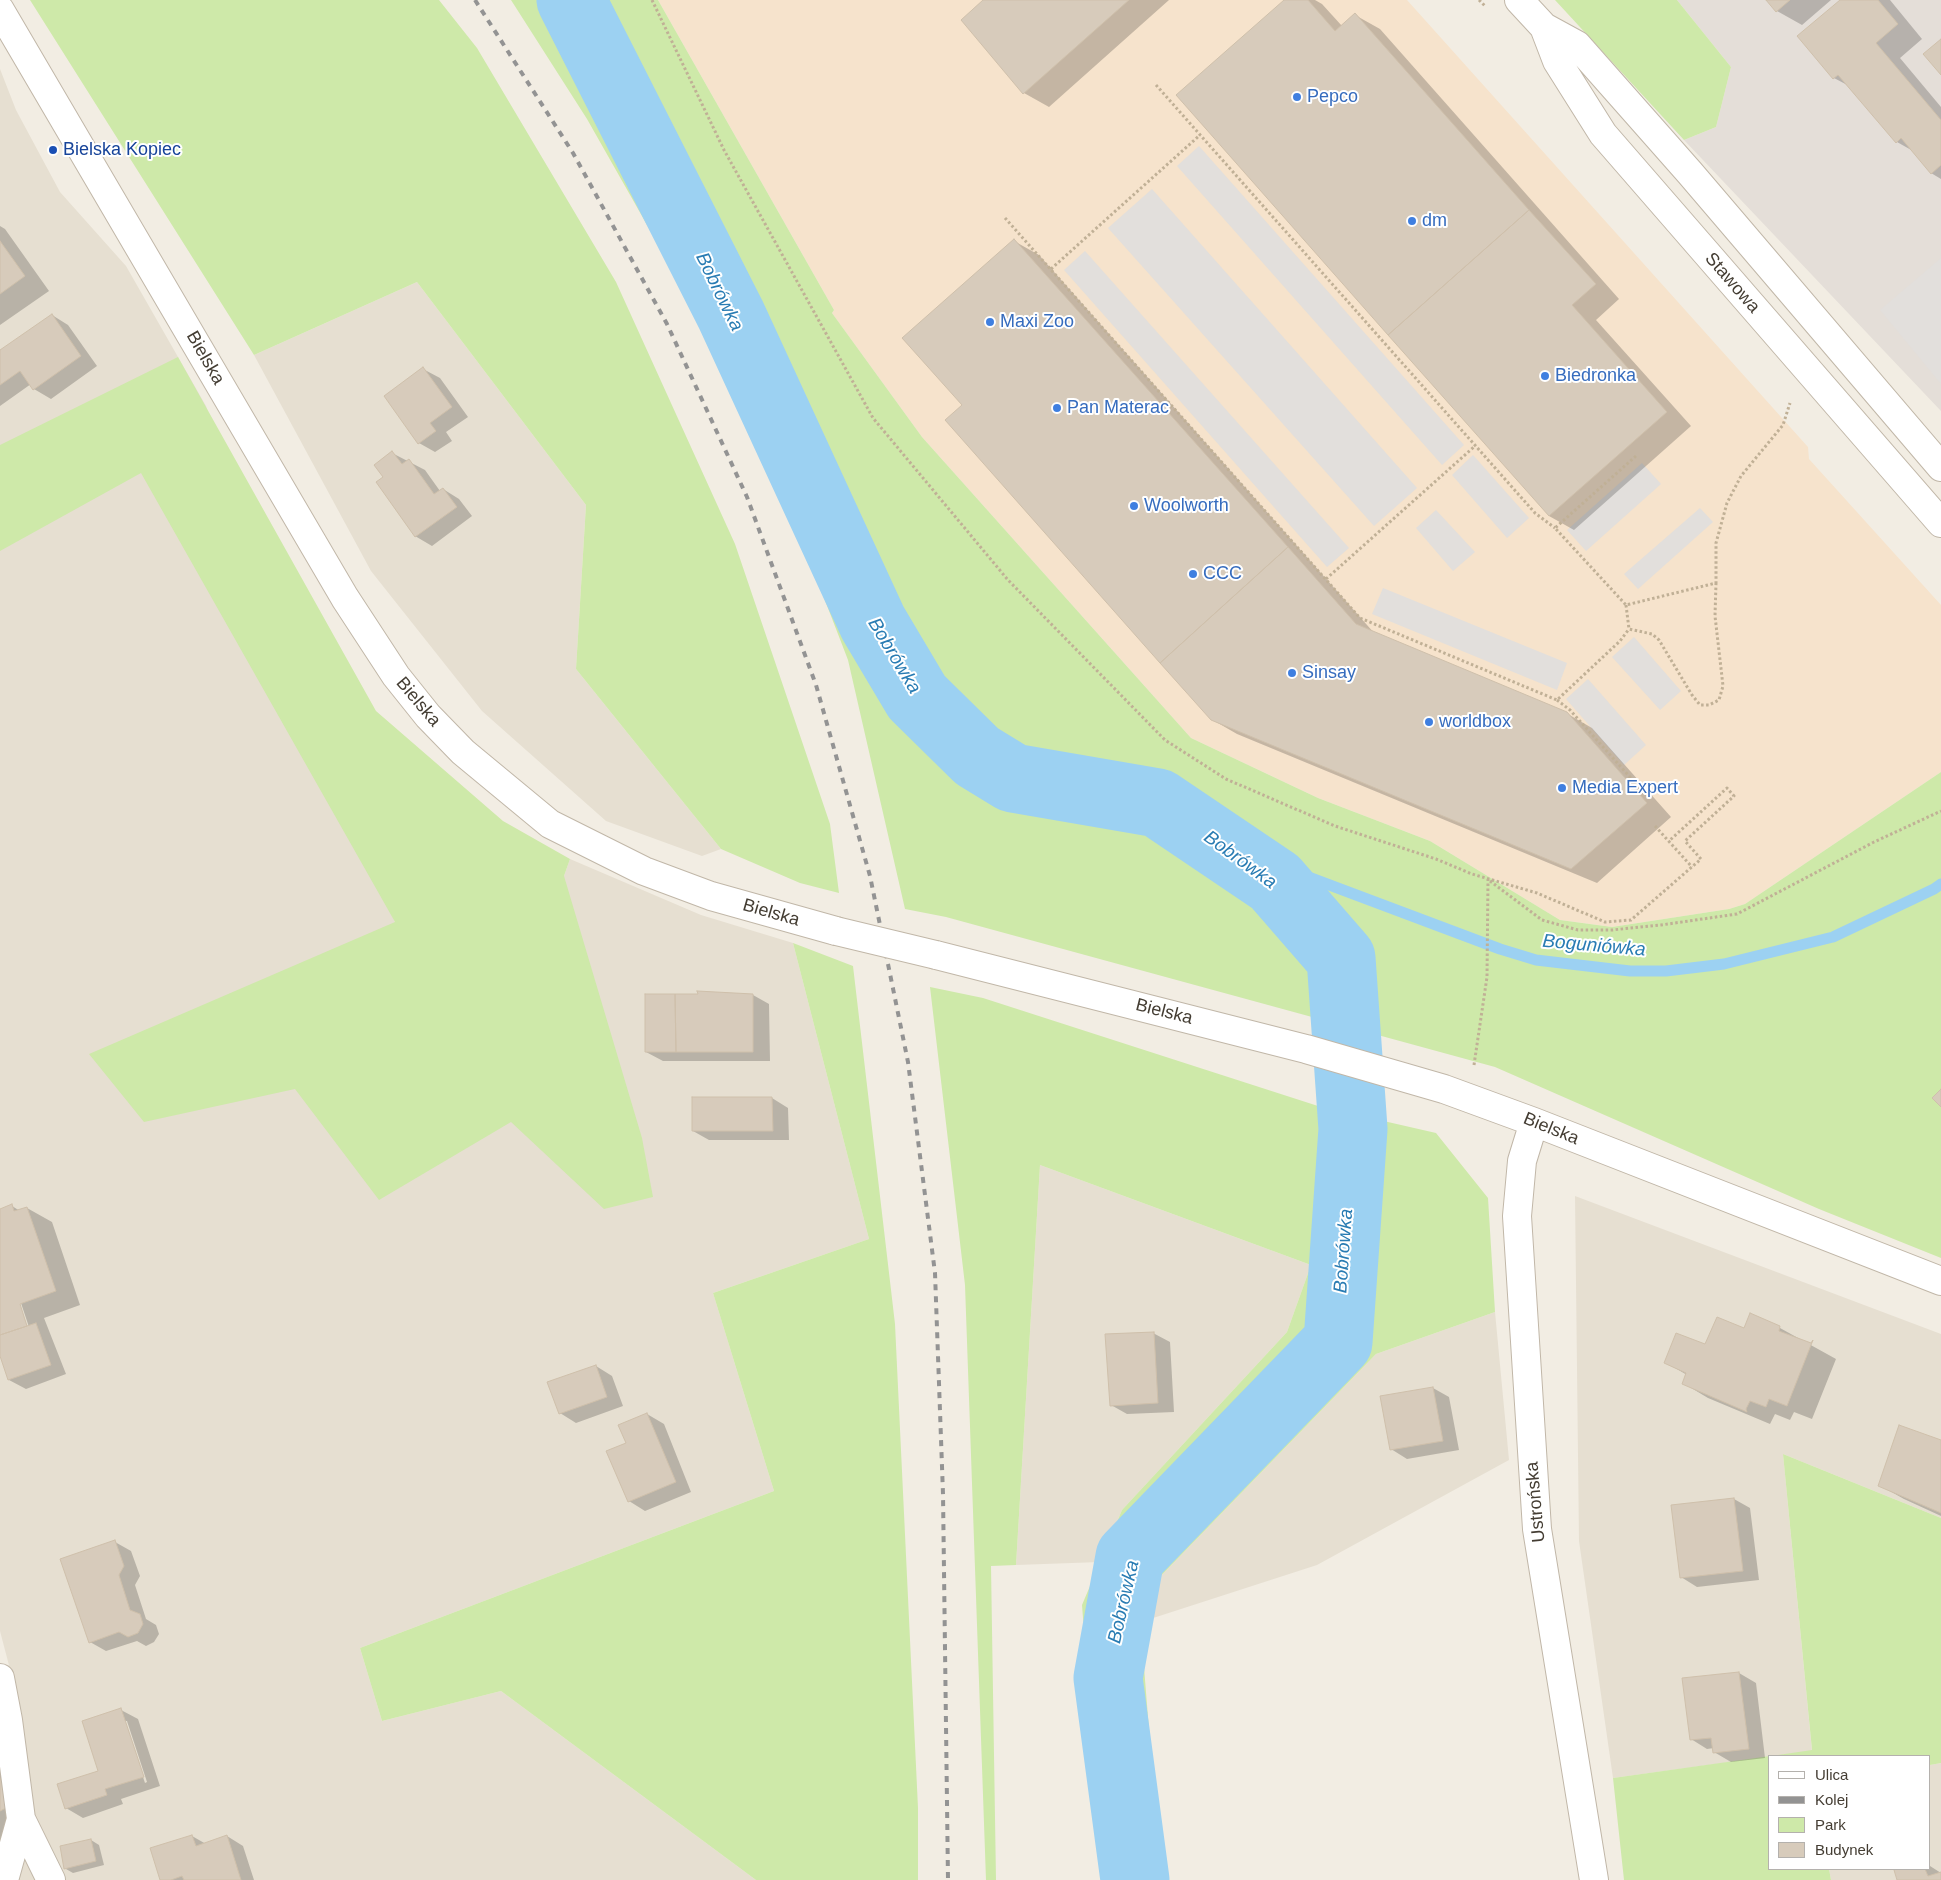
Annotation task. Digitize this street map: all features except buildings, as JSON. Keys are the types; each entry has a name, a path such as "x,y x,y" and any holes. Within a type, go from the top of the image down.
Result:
{"street":[{"name":"Stawowa","path":"1519,0 1544,27 1577,45 1702,187 1941,466"},
{"name":"Bielska","path":"0,10 345,598 396,676 428,716 463,752 550,824 644,871 711,896 836,931 1306,1049 1444,1089 1534,1122 1941,1281"},
{"name":"Stawowa","path":"1544,27 1557,61 1603,134 1941,524"},
{"path":"1851,420 1941,478"},
{"name":"Ustrońska","path":"1534,1122 1522,1161 1517,1216 1537,1529 1594,1880"},
{"path":"0,1678 8,1720 21,1818 51,1880"},
{"path":"4,1880 21,1818"}],"path":[{"path":"652,0 724,150 873,418 1008,580 1165,740 1226,779 1335,826 1488,879 1537,893 1605,922 1631,920 1701,859 1685,841 1734,796 1727,788 1669,841"},
{"path":"1479,0 1493,14"},
{"path":"1156,85 1535,513 1555,528 1626,605 1629,629 1620,640 1557,700"},
{"path":"1052,269 1200,135"},
{"path":"1005,218 1360,618 1557,700 1570,710 1646,795"},
{"path":"1629,629 1652,634 1659,640 1692,695 1700,704 1709,705 1719,700 1723,686 1715,616 1716,543 1727,503 1740,476 1783,425 1791,399"},
{"path":"1326,579 1475,446"},
{"path":"1555,528 1636,456"},
{"path":"1626,605 1716,582"},
{"path":"1488,879 1542,920 1578,930 1612,930 1662,925 1737,914 1874,842 1941,811"},
{"path":"1655,826 1692,867"},
{"path":"1444,1089 1452,1065 1473,1071 1487,977 1488,879"}],"shaded area":[{"path":"658,0 1407,0 1808,447 1809,459 1941,605 1941,772 1745,904 1729,909 1612,927 1560,920 1430,841 1318,798 1191,738 922,437 832,313 834,310"},
{"path":"1677,0 1941,0 1941,411 1684,140 1716,127 1731,67"},
{"path":"0,69 16,110 60,192 126,266 206,406 395,922 564,876 570,859 701,915 793,943 869,1239 713,1293 774,1491 360,1648 382,1721 501,1691 756,1880 0,1880 0,1721 22,1715 0,1631"},
{"path":"1199,146 1464,445 1442,465 1177,166"},
{"path":"1152,189 1417,488 1374,526 1108,228"},
{"path":"1085,251 1349,548 1327,567 1064,270"},
{"path":"1941,258 1941,384 1880,310"},
{"path":"417,282 586,505 576,669 721,849 702,856 606,821 482,711 371,571 254,355"},
{"path":"1473,455 1529,518 1507,538 1452,475"},
{"path":"1642,463 1661,484 1586,551 1567,530"},
{"path":"1700,508 1713,522 1638,589 1624,574"},
{"path":"1436,510 1475,552 1453,571 1416,528"},
{"path":"1383,588 1567,663 1557,690 1372,614"},
{"path":"1634,637 1681,691 1660,710 1612,657"},
{"path":"1588,679 1646,745 1624,765 1566,699"},
{"path":"1040,1165 1311,1265 1287,1332 1122,1510 1100,1562 1016,1565"},
{"path":"1575,1196 1941,1334 1941,1518 1783,1454 1812,1751 1768,1755 1768,1757 1613,1778 1579,1541"},
{"path":"1495,1312 1509,1460 1317,1565 1147,1620 1154,1583 1376,1354"},
{"path":"1941,1763 1941,1880 1831,1880 1829,1870 1931,1870 1931,1765"}],"green space":[{"path":"30,0 439,0 477,48 616,282 735,544 830,824 839,893 800,883 721,849 576,669 586,505 417,282 254,355"},
{"path":"511,0 658,0 834,310 832,313 922,437 1191,738 1318,798 1430,841 1560,920 1612,927 1729,909 1745,904 1941,772 1941,1258 1819,1209 1495,1067 946,917 905,909 848,660 772,463 689,299 587,119"},
{"path":"1555,0 1677,0 1731,67 1716,127 1684,140"},
{"path":"178,357 376,711 503,821 570,859 564,876 642,1138 653,1197 604,1209 511,1122 379,1200 295,1089 144,1122 89,1054 395,922 141,473 0,551 0,445"},
{"path":"793,943 853,966 895,1324 918,1808 918,1880 756,1880 501,1691 382,1721 360,1648 774,1491 713,1293 869,1239"},
{"path":"930,987 983,998 1318,1106 1436,1133 1488,1198 1495,1312 1376,1354 1154,1583 1142,1642 1161,1880 1103,1880 1082,1605 1122,1510 1287,1332 1311,1265 1040,1165 1016,1565 991,1566 996,1880 986,1880 965,1285"},
{"path":"1783,1454 1941,1518 1941,1763 1931,1765 1931,1755 1778,1755 1812,1750"},
{"path":"1768,1756 1768,1870 1829,1870 1831,1880 1624,1880 1613,1778"}],"waterway":[{"name":"Bobrówka","path":"571,0 731,315 873,623 917,697 977,756 1013,778 1158,803 1275,882 1341,958 1353,1129 1338,1342 1130,1557 1108,1678 1135,1880"},
{"name":"Boguniówka","path":"1275,882 1290,875 1311,878 1500,949 1536,960 1630,971 1666,971 1724,964 1833,937 1941,884"}],"railway":[{"path":"475,0 573,153 667,324 747,497 816,685 870,876 908,1062 935,1273 943,1494 948,1880"}],"place":[{"name":"Pepco","path":"1297,97"},
{"name":"Bielska Kopiec","path":"53,150"},
{"name":"dm","path":"1412,221"},
{"name":"Maxi Zoo","path":"990,322"},
{"name":"Biedronka","path":"1545,376"},
{"name":"Pan Materac","path":"1057,408"},
{"name":"Woolworth","path":"1134,506"},
{"name":"CCC","path":"1193,574"},
{"name":"Sinsay","path":"1292,673"},
{"name":"worldbox","path":"1429,722"},
{"name":"Media Expert","path":"1562,788"}]}
